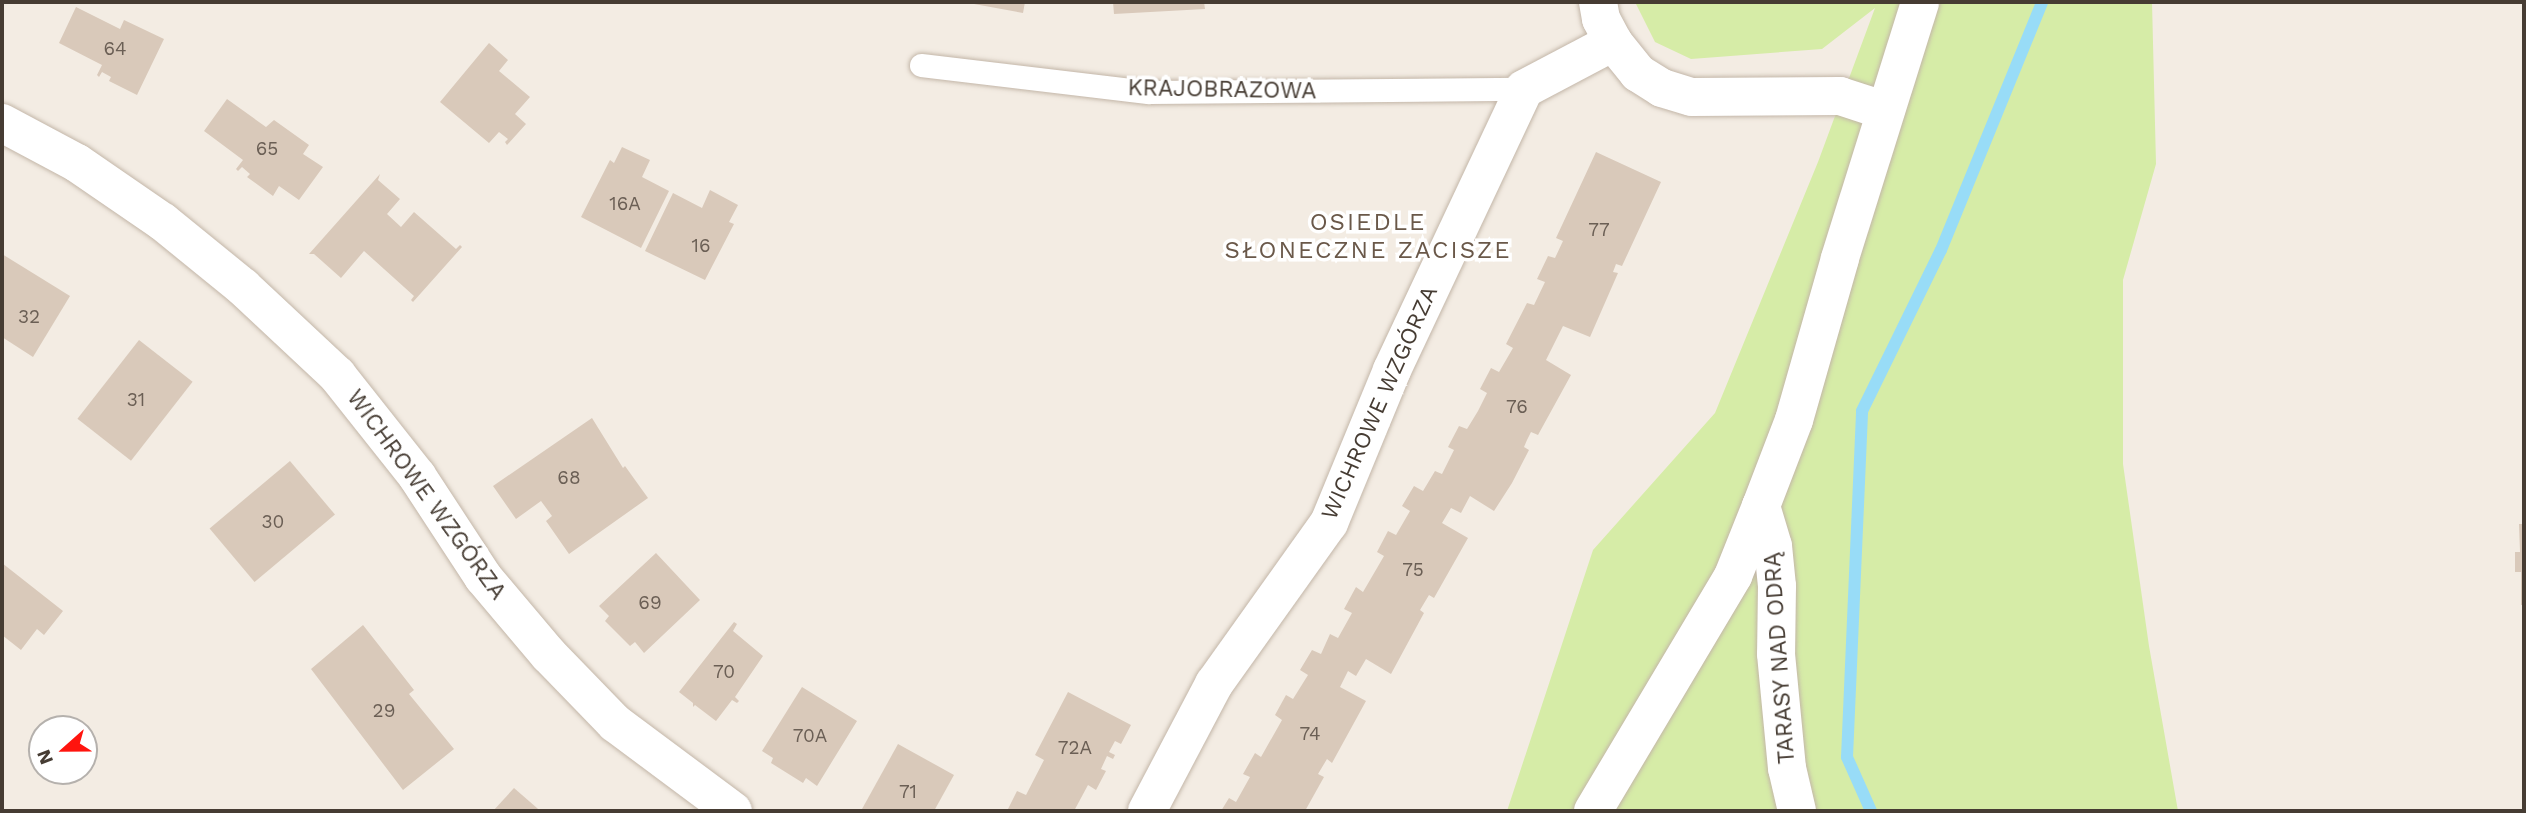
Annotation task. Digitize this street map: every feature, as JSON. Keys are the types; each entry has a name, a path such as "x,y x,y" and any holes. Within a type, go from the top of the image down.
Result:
{"street":[{"path":"1598,2 1601,19 1613,42 1638,72 1662,88 1692,97 1840,96 1886,111"},
{"path":"1593,811 1732,576 1761,506 1794,420 1920,2"},
{"path":"1524,89 1613,42"},
{"name":"WICHROWE WZGÓRZA","path":"1147,811 1214,684 1329,523 1392,370 1524,89"},
{"name":"WICHROWE WZGÓRZA","path":"2,123 77,163 163,222 243,287 337,375 417,476 483,578 549,655 615,723 733,811"},
{"name":"TARASY NAD ODRĄ","path":"1761,506 1773,546 1777,586 1776,654 1787,768 1797,811"}],"lane":[{"name":"KRAJOBRAZOWA","path":"922,65 1149,92 1524,89"}],"green space":[{"path":"1635,2 2152,2 2156,164 2123,280 2123,464 2149,646 2178,811 1507,811 1593,550 1715,413 1818,162 1875,8 1822,49 1691,59 1655,42"}],"building":[{"path":"963,2 1025,2 1023,13"},
{"path":"1113,2 1204,2 1205,9 1114,14"},
{"path":"76,7 120,29 124,20 164,39 137,95 109,81 111,77 102,72 99,77 97,75 102,65 59,43"},
{"path":"489,43 508,60 499,71 530,97 515,114 526,124 507,145 505,142 508,139 499,132 489,143 440,102"},
{"path":"227,99 266,127 274,120 309,145 303,154 323,167 299,200 279,186 273,196 247,177 250,174 242,167 238,171 236,169 243,160 204,131"},
{"path":"622,147 650,160 642,177 669,191 641,248 581,217 610,160 614,163"},
{"path":"1596,152 1661,182 1622,266 1616,264 1613,272 1618,273 1590,337 1563,326 1546,360 1571,375 1538,435 1531,432 1524,447 1529,450 1512,483 1494,511 1470,496 1461,513 1451,508 1442,523 1468,538 1434,598 1429,595 1420,610 1424,613 1391,674 1366,659 1356,676 1348,671 1340,687 1366,701 1332,763 1327,759 1318,774 1324,777 1305,811 1221,811 1229,798 1236,802 1250,777 1243,774 1255,753 1261,757 1282,720 1275,715 1286,695 1293,699 1308,675 1300,670 1312,650 1321,654 1330,634 1338,638 1352,613 1344,609 1356,587 1363,592 1384,556 1377,552 1388,531 1396,535 1410,511 1402,506 1414,486 1423,491 1435,471 1442,474 1454,450 1448,447 1459,426 1467,429 1478,411 1487,393 1480,389 1491,368 1499,372 1513,348 1506,344 1527,303 1534,305 1545,282 1537,279 1548,256 1555,258 1563,241 1556,238"},
{"path":"380,174 378,180 400,199 387,214 401,227 414,212 456,249 460,245 462,247 413,302 411,300 414,296 364,251 341,278 314,254 309,254"},
{"path":"710,190 738,205 729,222 734,224 705,280 645,251 673,193 702,208"},
{"path":"2,254 70,296 33,357 2,337"},
{"path":"139,340 193,382 131,461 77,419"},
{"path":"592,418 623,468 625,466 648,498 569,554 546,521 552,516 541,501 516,519 493,486"},
{"path":"290,461 335,515 255,582 210,528"},
{"path":"2519,524 2524,524 2524,605 2521,605 2521,572 2515,572 2515,552 2520,552"},
{"path":"656,553 700,600 644,653 635,642 630,646 605,621 609,616 599,606"},
{"path":"2,563 63,611 44,635 37,629 21,650 2,635"},
{"path":"734,622 737,624 733,631 763,656 735,697 739,701 737,703 732,700 716,721 695,705 693,707 693,703 679,692"},
{"path":"363,625 414,690 409,694 454,749 403,790 311,669"},
{"path":"802,687 857,721 817,786 806,778 803,783 771,763 773,758 762,751"},
{"path":"1068,692 1131,725 1121,744 1115,741 1109,752 1115,755 1113,759 1107,756 1101,769 1106,771 1096,790 1088,785 1074,811 1007,811 1017,791 1026,795 1044,760 1035,755"},
{"path":"898,744 954,775 934,811 862,809"},
{"path":"514,788 537,808 540,811 493,811"}],"waterway":[{"path":"1871,811 1847,757 1862,411 1941,250 2042,2"}],"district":[{"name":"OSIEDLE SŁONECZNE ZACISZE","path":"1368,237"}]}
